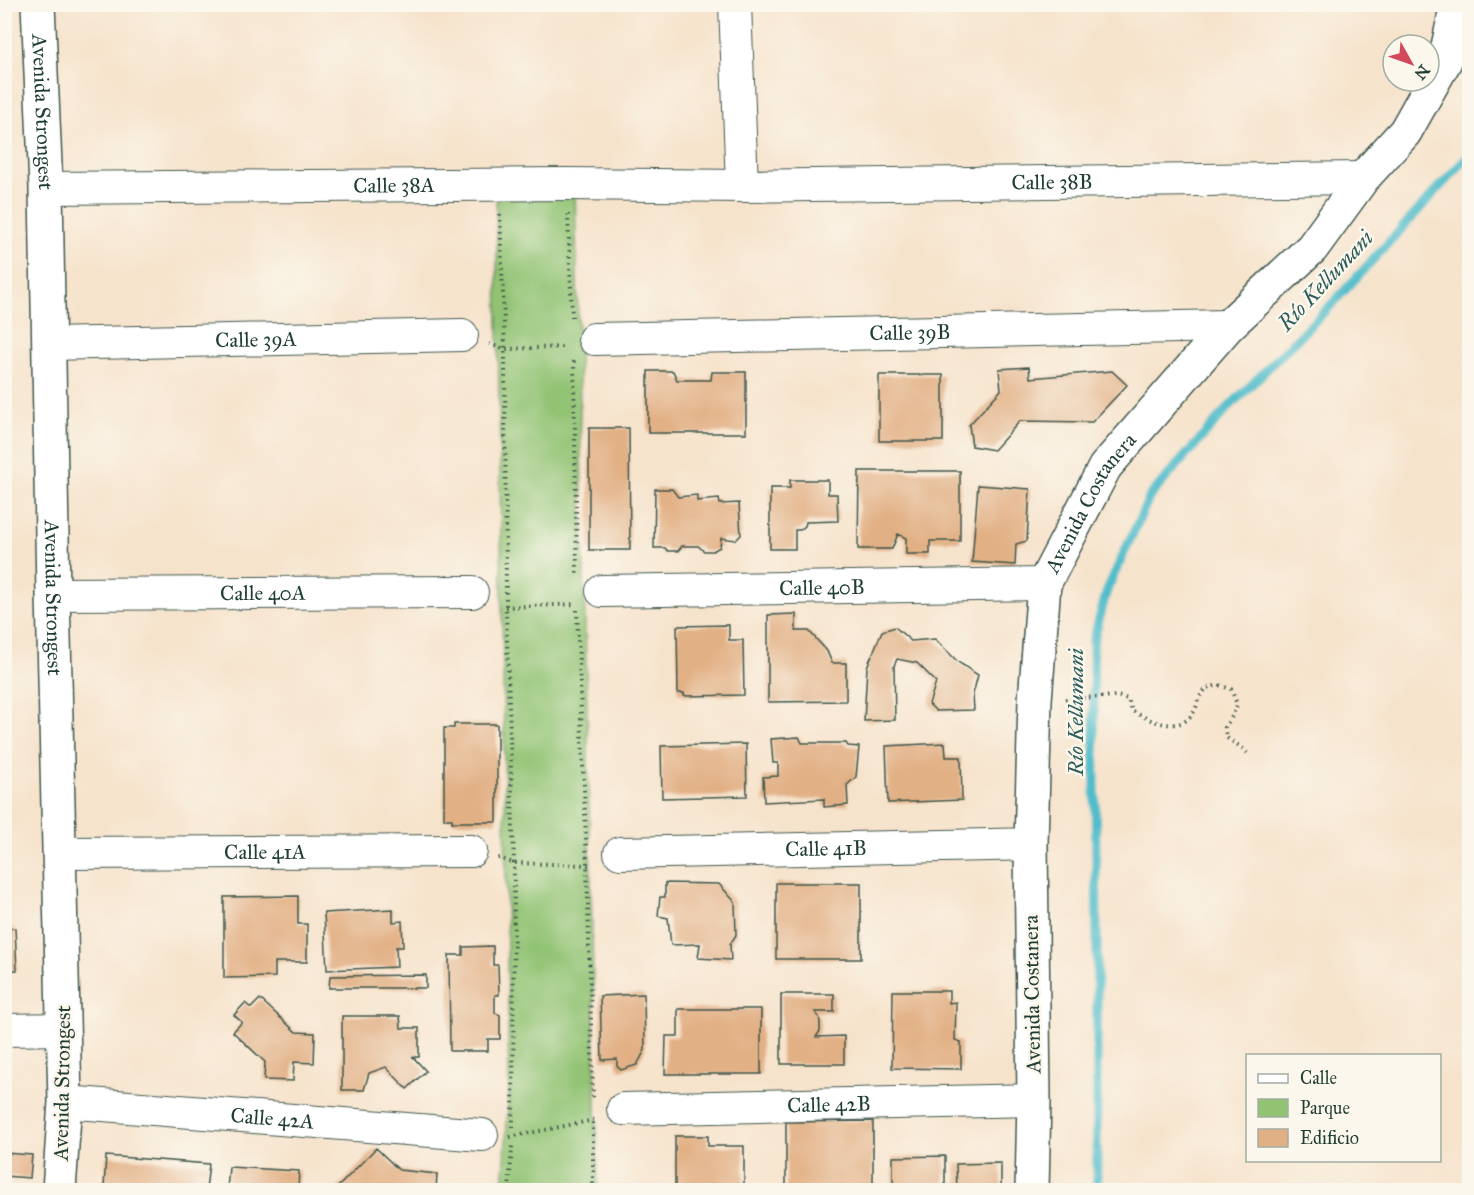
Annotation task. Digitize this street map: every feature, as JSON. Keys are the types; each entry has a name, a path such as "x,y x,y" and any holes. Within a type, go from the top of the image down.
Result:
{"street":[{"name":"Avenida Strongest","path":"38,4 46,188 65,1102 60,1191"},
{"path":"735,4 742,186"},
{"name":"Avenida Costanera","path":"1032,1191 1034,1100 1030,844 1035,700 1044,584 1105,467 1228,326 1312,248 1363,178 1405,132 1445,61 1457,4"},
{"name":"Calle 38B","path":"742,186 1363,178"},
{"name":"Calle 38A","path":"46,188 499,184 742,186"},
{"name":"Calle 39B","path":"584,343 1228,326"},
{"name":"Calle 39A","path":"49,344 462,335"},
{"name":"Calle 40B","path":"583,592 1044,584"},
{"name":"Calle 40A","path":"53,594 472,592"},
{"name":"Calle 41B","path":"620,853 1030,844"},
{"name":"Calle 41A","path":"59,853 471,851"},
{"path":"4,1030 63,1029"},
{"name":"Calle 42B","path":"623,1109 1034,1100"},
{"name":"Calle 42A","path":"65,1102 482,1135"}],"path":[{"path":"499,184 505,349 506,608 514,863 513,1137 509,1191"},
{"path":"567,184 584,343 583,592 593,1191"},
{"path":"462,335 505,349 584,343"},
{"path":"472,592 506,608 583,592"},
{"path":"1082,699 1117,696 1128,699 1132,711 1167,725 1181,723 1193,714 1206,688 1219,685 1231,689 1237,704 1225,727 1226,737 1247,753"},
{"path":"514,863 587,865"},
{"path":"482,1135 513,1137 593,1120"}],"green space":[{"path":"575,189 598,1190 503,1190 509,1091 496,190"}],"building":[{"path":"1029,367 1030,378 1112,371 1127,385 1092,422 1020,421 994,450 972,446 969,425 1001,390 999,369"},
{"path":"648,371 673,371 677,380 711,380 712,372 746,372 746,433 648,433"},
{"path":"879,375 943,375 943,441 879,441"},
{"path":"589,428 629,428 630,550 589,550"},
{"path":"859,471 960,471 960,541 930,541 930,554 906,554 906,538 898,534 892,549 858,549"},
{"path":"790,480 828,480 828,494 837,494 838,521 806,522 800,530 795,530 795,549 770,549 770,488 790,488"},
{"path":"978,485 1030,489 1027,541 1016,544 1015,565 972,562"},
{"path":"655,489 672,489 678,497 697,495 697,501 719,499 720,504 739,503 741,535 736,540 721,538 720,547 713,551 704,551 698,546 682,546 678,551 654,548"},
{"path":"796,614 796,631 809,631 827,651 832,663 846,663 846,701 768,702 768,615"},
{"path":"729,625 729,640 743,640 744,695 684,696 684,693 678,693 677,626"},
{"path":"895,627 911,641 935,639 958,662 978,675 973,694 974,710 936,711 929,704 936,682 917,663 897,659 894,666 895,720 864,721 867,667 882,631"},
{"path":"454,724 497,724 497,822 452,822 452,819 444,819 444,728 454,728"},
{"path":"799,737 802,743 846,743 848,746 859,747 856,777 847,785 848,805 824,807 824,799 764,802 763,777 778,776 778,763 773,763 771,739"},
{"path":"945,743 946,757 961,757 962,800 888,803 886,746"},
{"path":"746,744 747,796 662,798 661,746"},
{"path":"665,883 719,884 735,902 736,935 730,944 731,960 698,958 700,944 671,945 668,918 658,916 660,897 665,897"},
{"path":"776,883 861,883 861,959 776,959"},
{"path":"298,896 298,924 307,924 307,962 275,962 275,977 224,978 224,897"},
{"path":"393,909 393,922 402,921 403,947 396,947 397,967 327,970 324,913"},
{"path":"15,928 17,970 5,971 5,929"},
{"path":"493,946 493,965 498,965 499,995 495,995 495,1013 500,1015 500,1039 488,1039 488,1051 450,1051 449,955 463,955 463,947"},
{"path":"426,975 426,988 329,988 330,976"},
{"path":"893,991 949,991 949,1003 956,1002 955,1040 961,1042 961,1069 892,1068"},
{"path":"644,994 645,1050 637,1065 621,1070 617,1066 617,1059 602,1060 600,996"},
{"path":"781,994 834,994 834,1012 815,1012 820,1022 820,1031 816,1037 844,1036 844,1064 781,1064"},
{"path":"260,999 296,1032 315,1033 314,1063 294,1062 293,1081 264,1080 265,1062 233,1032 242,1022 234,1015 245,1003 251,1008"},
{"path":"678,1009 761,1009 761,1074 665,1074 666,1036 678,1036"},
{"path":"342,1016 400,1016 401,1028 419,1028 419,1057 413,1057 426,1071 407,1089 386,1067 369,1073 364,1090 342,1090"},
{"path":"873,1121 873,1190 786,1190 786,1122"},
{"path":"675,1136 708,1136 708,1146 744,1146 744,1190 675,1190"},
{"path":"376,1148 399,1170 437,1174 436,1190 339,1190 337,1188"},
{"path":"4,1153 32,1155 30,1178 4,1176"},
{"path":"106,1156 209,1164 206,1190 104,1187"},
{"path":"945,1156 945,1190 893,1190 893,1157"},
{"path":"1001,1163 1001,1190 957,1190 956,1164"},
{"path":"229,1167 299,1171 298,1190 227,1190"}],"waterway":[{"name":"Río Kellumani","path":"1097,1190 1097,927 1093,642 1107,590 1150,496 1228,408 1334,302 1470,154"}]}
